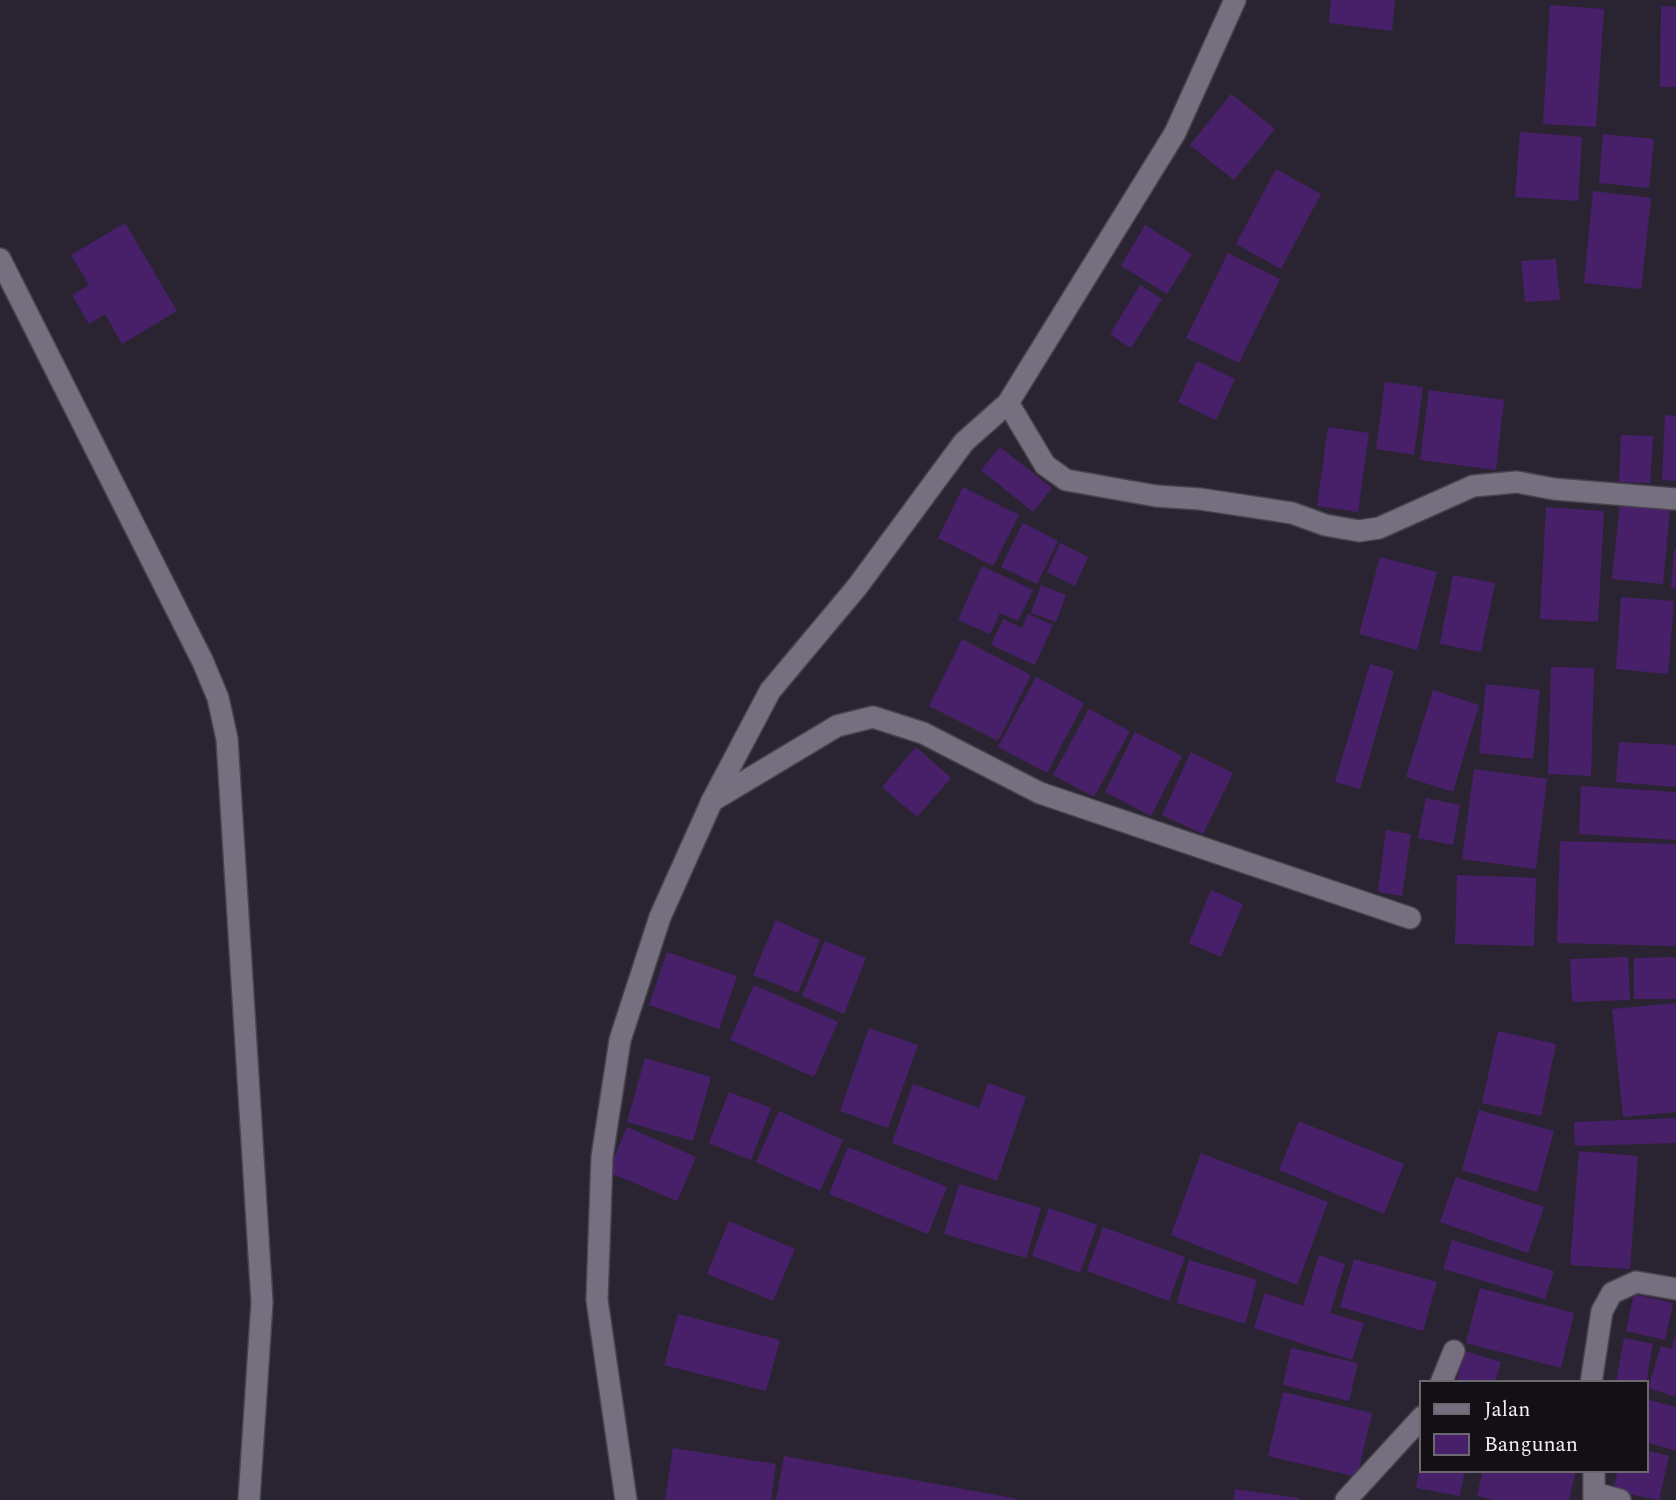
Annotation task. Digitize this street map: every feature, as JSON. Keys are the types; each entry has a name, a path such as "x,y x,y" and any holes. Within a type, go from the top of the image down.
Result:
{"street":[{"path":"626,1500 597,1300 602,1157 620,1040 660,916 712,801 770,691 857,587 964,442 1008,403 1175,133 1235,0"},
{"path":"0,259 204,662 218,698 225,729 230,775 261,1302 249,1500"},
{"path":"1008,403 1045,465 1066,480 1156,496 1200,499 1292,513 1325,525 1359,531 1379,528 1473,486 1517,482 1554,489 1676,499"},
{"path":"712,801 837,726 873,717 923,733 1041,793 1410,918"},
{"path":"1591,1381 1602,1311 1612,1293 1636,1282 1676,1289"},
{"path":"1442,1381 1454,1350"},
{"path":"1346,1500 1420,1419"},
{"path":"1594,1472 1594,1496 1620,1500"}],"building":[{"path":"1331,0 1395,0 1392,31 1329,23"},
{"path":"1550,5 1604,9 1596,127 1543,124"},
{"path":"1661,6 1676,7 1676,87 1660,87"},
{"path":"1231,94 1275,129 1234,180 1190,145"},
{"path":"1520,132 1582,137 1578,201 1515,197"},
{"path":"1603,134 1654,139 1649,188 1599,183"},
{"path":"1276,169 1321,194 1281,269 1236,244"},
{"path":"1593,191 1651,198 1641,289 1584,283"},
{"path":"125,223 177,311 122,344 105,314 89,324 72,295 89,285 71,255"},
{"path":"1145,225 1192,254 1167,294 1121,266"},
{"path":"1228,253 1280,279 1239,363 1186,338"},
{"path":"1556,259 1560,300 1525,302 1521,261"},
{"path":"1140,285 1162,299 1131,348 1110,334"},
{"path":"1197,361 1235,379 1216,420 1178,402"},
{"path":"1385,382 1423,387 1414,455 1376,449"},
{"path":"1429,390 1504,400 1496,470 1420,460"},
{"path":"1665,415 1676,416 1676,481 1662,480"},
{"path":"1328,427 1369,433 1358,512 1317,506"},
{"path":"1621,435 1653,436 1650,483 1619,482"},
{"path":"1000,447 1052,488 1033,512 981,470"},
{"path":"963,487 1019,515 993,566 938,538"},
{"path":"1620,504 1670,509 1663,584 1612,579"},
{"path":"1546,507 1604,511 1598,622 1540,619"},
{"path":"1023,523 1058,541 1037,584 1001,567"},
{"path":"1060,543 1088,557 1075,586 1047,572"},
{"path":"1676,550 1676,589 1671,588"},
{"path":"1380,557 1437,572 1417,650 1359,634"},
{"path":"982,566 1033,590 1018,621 1000,613 990,634 958,620"},
{"path":"1453,575 1495,583 1481,652 1440,644"},
{"path":"1041,585 1066,595 1056,622 1031,613"},
{"path":"1621,597 1674,601 1668,674 1616,669"},
{"path":"1028,614 1053,625 1035,665 991,645 1003,619 1022,628"},
{"path":"962,639 1031,675 998,741 929,706"},
{"path":"1370,664 1394,671 1360,789 1335,782"},
{"path":"1551,667 1594,668 1591,776 1548,774"},
{"path":"1036,677 1084,703 1047,773 998,747"},
{"path":"1486,684 1540,690 1533,759 1479,753"},
{"path":"1433,690 1479,705 1453,792 1406,777"},
{"path":"1089,709 1130,731 1094,797 1053,775"},
{"path":"1135,732 1182,756 1151,816 1105,792"},
{"path":"1619,742 1676,745 1676,787 1616,782"},
{"path":"916,747 951,778 917,817 882,787"},
{"path":"1191,752 1233,773 1203,834 1162,815"},
{"path":"1474,769 1547,779 1536,869 1462,859"},
{"path":"1581,786 1676,792 1676,840 1579,834"},
{"path":"1426,798 1460,805 1453,845 1418,838"},
{"path":"1386,830 1411,834 1402,896 1378,892"},
{"path":"1560,841 1676,844 1676,946 1557,943"},
{"path":"1457,875 1536,878 1534,946 1455,944"},
{"path":"1211,890 1243,904 1221,957 1189,943"},
{"path":"776,920 820,940 798,993 753,975"},
{"path":"825,941 866,958 844,1014 802,996"},
{"path":"667,952 737,976 719,1029 649,1005"},
{"path":"1628,957 1630,1000 1572,1002 1570,959"},
{"path":"1676,957 1676,999 1634,999 1634,958"},
{"path":"754,985 838,1022 814,1077 730,1040"},
{"path":"1676,1003 1676,1112 1623,1117 1612,1009"},
{"path":"869,1028 918,1045 888,1128 840,1111"},
{"path":"1498,1031 1556,1044 1541,1116 1482,1103"},
{"path":"645,1058 711,1077 693,1141 627,1122"},
{"path":"988,1083 1026,1097 997,1181 892,1143 913,1084 979,1108"},
{"path":"729,1092 771,1108 751,1160 709,1143"},
{"path":"1479,1110 1554,1131 1537,1192 1462,1170"},
{"path":"779,1111 843,1140 820,1191 756,1162"},
{"path":"1676,1118 1676,1143 1575,1146 1574,1122"},
{"path":"1299,1121 1404,1164 1384,1214 1279,1170"},
{"path":"627,1127 696,1157 677,1201 608,1172"},
{"path":"848,1147 947,1187 928,1234 829,1194"},
{"path":"1579,1151 1638,1156 1630,1269 1570,1265"},
{"path":"1201,1153 1328,1202 1297,1285 1171,1235"},
{"path":"1456,1177 1544,1207 1528,1253 1440,1222"},
{"path":"959,1184 1041,1208 1026,1258 944,1234"},
{"path":"1049,1208 1097,1225 1080,1273 1032,1256"},
{"path":"729,1221 795,1249 773,1301 707,1274"},
{"path":"1103,1227 1185,1257 1169,1301 1087,1271"},
{"path":"1452,1240 1554,1271 1545,1299 1443,1269"},
{"path":"1319,1255 1345,1264 1330,1313 1364,1323 1352,1360 1254,1328 1265,1293 1303,1306"},
{"path":"1354,1259 1437,1282 1423,1331 1340,1307"},
{"path":"1189,1260 1257,1280 1245,1324 1177,1303"},
{"path":"1480,1288 1574,1313 1561,1368 1466,1343"},
{"path":"1634,1294 1673,1303 1665,1340 1626,1331"},
{"path":"678,1314 780,1340 766,1391 664,1365"},
{"path":"1675,1336 1676,1397 1648,1388 1661,1346 1672,1349"},
{"path":"1624,1338 1653,1344 1646,1381 1616,1381"},
{"path":"1291,1348 1358,1363 1349,1401 1283,1385"},
{"path":"1465,1351 1501,1362 1496,1381 1457,1381"},
{"path":"1283,1392 1372,1413 1357,1477 1268,1456"},
{"path":"1648,1400 1676,1407 1676,1451 1648,1443"},
{"path":"673,1448 776,1464 771,1500 665,1500"},
{"path":"1648,1451 1669,1456 1659,1500 1613,1491 1618,1472 1648,1472"},
{"path":"784,1456 1018,1499 776,1500"},
{"path":"1420,1466 1420,1472 1465,1472 1460,1496 1416,1488"},
{"path":"1483,1472 1576,1472 1569,1500 1495,1500 1477,1496"},
{"path":"1235,1489 1299,1498 1299,1500 1234,1500"}]}
